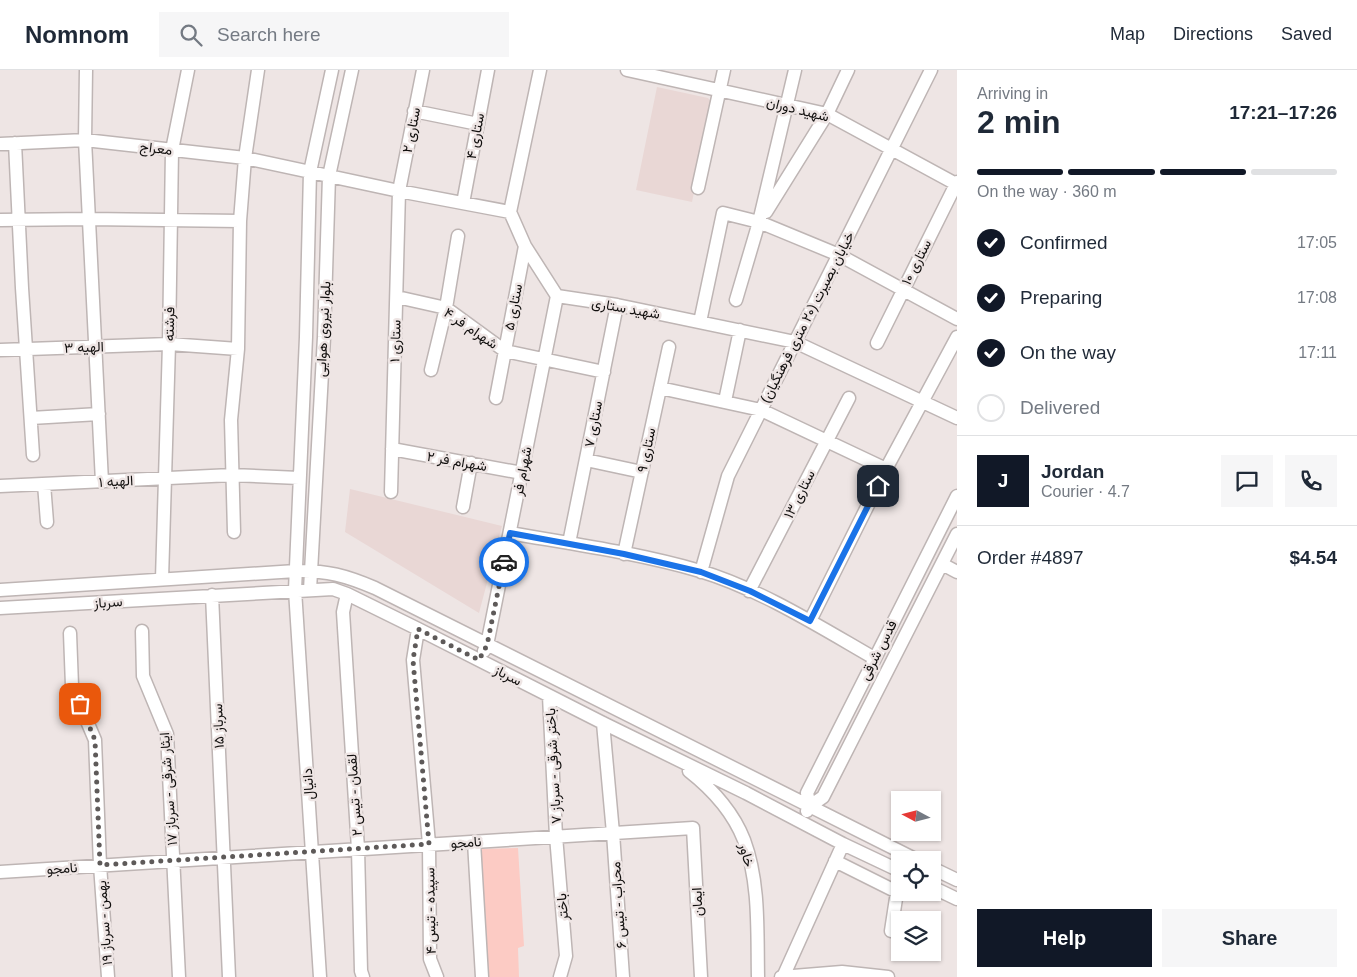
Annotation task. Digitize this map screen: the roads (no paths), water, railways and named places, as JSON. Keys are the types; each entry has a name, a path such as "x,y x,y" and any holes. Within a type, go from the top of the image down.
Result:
{"street":[{"path":"86,70 85,140 102,482"},
{"name":"فرشته","path":"162,580 169,344 172,150 188,70"},
{"path":"234,532 231,420 238,349 240,221 245,158 258,70"},
{"name":"بلوار نیروی هوایی","path":"296,571 306,337 310,172 332,70"},
{"name":"بلوار نیروی هوایی","path":"310,590 324,337 329,176 352,70"},
{"name":"ستاری ۲","path":"399,191 423,70"},
{"name":"ستاری ۴","path":"463,203 488,70"},
{"path":"540,70 510,212 525,246 557,296"},
{"name":"شهید دوران","path":"627,70 674,75 719,90 827,114 957,183"},
{"path":"698,188 724,70"},
{"path":"736,300 759,222 795,70"},
{"path":"759,222 827,114 848,70"},
{"name":"خیابان بصیرت (۲۰ متری فرهنگیان)","path":"701,572 728,476 931,70"},
{"path":"414,111 478,124"},
{"name":"معراج","path":"0,144 85,140 245,158 329,176"},
{"path":"15,143 33,455"},
{"path":"329,176 510,212"},
{"name":"ستاری ۱۰","path":"877,343 957,183"},
{"name":"ستاری ۱","path":"391,492 399,191"},
{"path":"700,322 723,213 759,222 839,255 957,319"},
{"path":"0,220 240,221"},
{"path":"431,370 446,308 458,236"},
{"name":"ستاری ۵","path":"496,398 525,246"},
{"name":"شهید ستاری","path":"557,296 617,305 795,342 957,418"},
{"name":"شهرام فر","path":"479,660 487,645 557,296"},
{"name":"شهرام فر ۴","path":"397,297 446,308 505,351 604,372"},
{"name":"ستاری ۷","path":"569,543 617,305"},
{"path":"725,401 740,330"},
{"path":"306,337 324,337"},
{"path":"810,621 886,469 924,402 957,337"},
{"name":"الهیه ۳","path":"0,350 169,344 238,349"},
{"name":"ستاری ۹","path":"624,554 669,347"},
{"path":"660,388 761,410 886,469"},
{"name":"ستاری ۱۳","path":"750,591 849,398"},
{"path":"31,418 99,414"},
{"name":"شهرام فر ۲","path":"392,449 522,472"},
{"path":"586,460 642,472"},
{"path":"463,507 471,463"},
{"name":"الهیه ۱","path":"0,486 232,475 299,478"},
{"path":"44,484 47,522"},
{"name":"قدس شرقی","path":"810,806 807,793 957,496"},
{"path":"510,533 624,554 701,572 750,591 810,621 874,658"},
{"path":"800,821 810,806 823,797 957,534"},
{"path":"942,564 957,572"},
{"name":"سرباز","path":"0,590 310,570 333,572 355,579 899,851"},
{"name":"دانیال","path":"296,571 295,590 320,977"},
{"name":"سرباز","path":"0,608 333,589 418,629 746,793 842,844 891,867"},
{"name":"لقمان - تیس ۲","path":"347,594 343,612 358,849 361,970 363,977"},
{"name":"سرباز ۱۵","path":"212,595 229,977"},
{"name":"سپیده - تیس ۴","path":"418,629 413,660 429,844 430,959 438,977"},
{"name":"ایثار شرقی - سرباز ۱۷","path":"142,631 143,676 167,734 179,977"},
{"name":"بهمن - سرباز ۱۹","path":"70,633 72,686 95,740 100,865 108,977"},
{"name":"باختر شرقی - سرباز ۷","path":"549,696 556,836"},
{"name":"محراب - تیس ۶","path":"603,723 614,833 623,977"},
{"name":"خاور","path":"675,759 717,796 730,814 744,840 755,889 758,977"},
{"path":"730,814 729,796 735,792 746,793"},
{"name":"نامجو","path":"0,872 693,828"},
{"name":"ایمان","path":"693,828 701,977"},
{"name":"باختر","path":"556,836 566,956 560,977"},
{"path":"474,842 482,977"},
{"path":"842,844 782,977 842,972 888,977"},
{"path":"835,861 898,892 895,911"},
{"path":"941,872 957,880"},
{"path":"941,891 957,899"}]}
